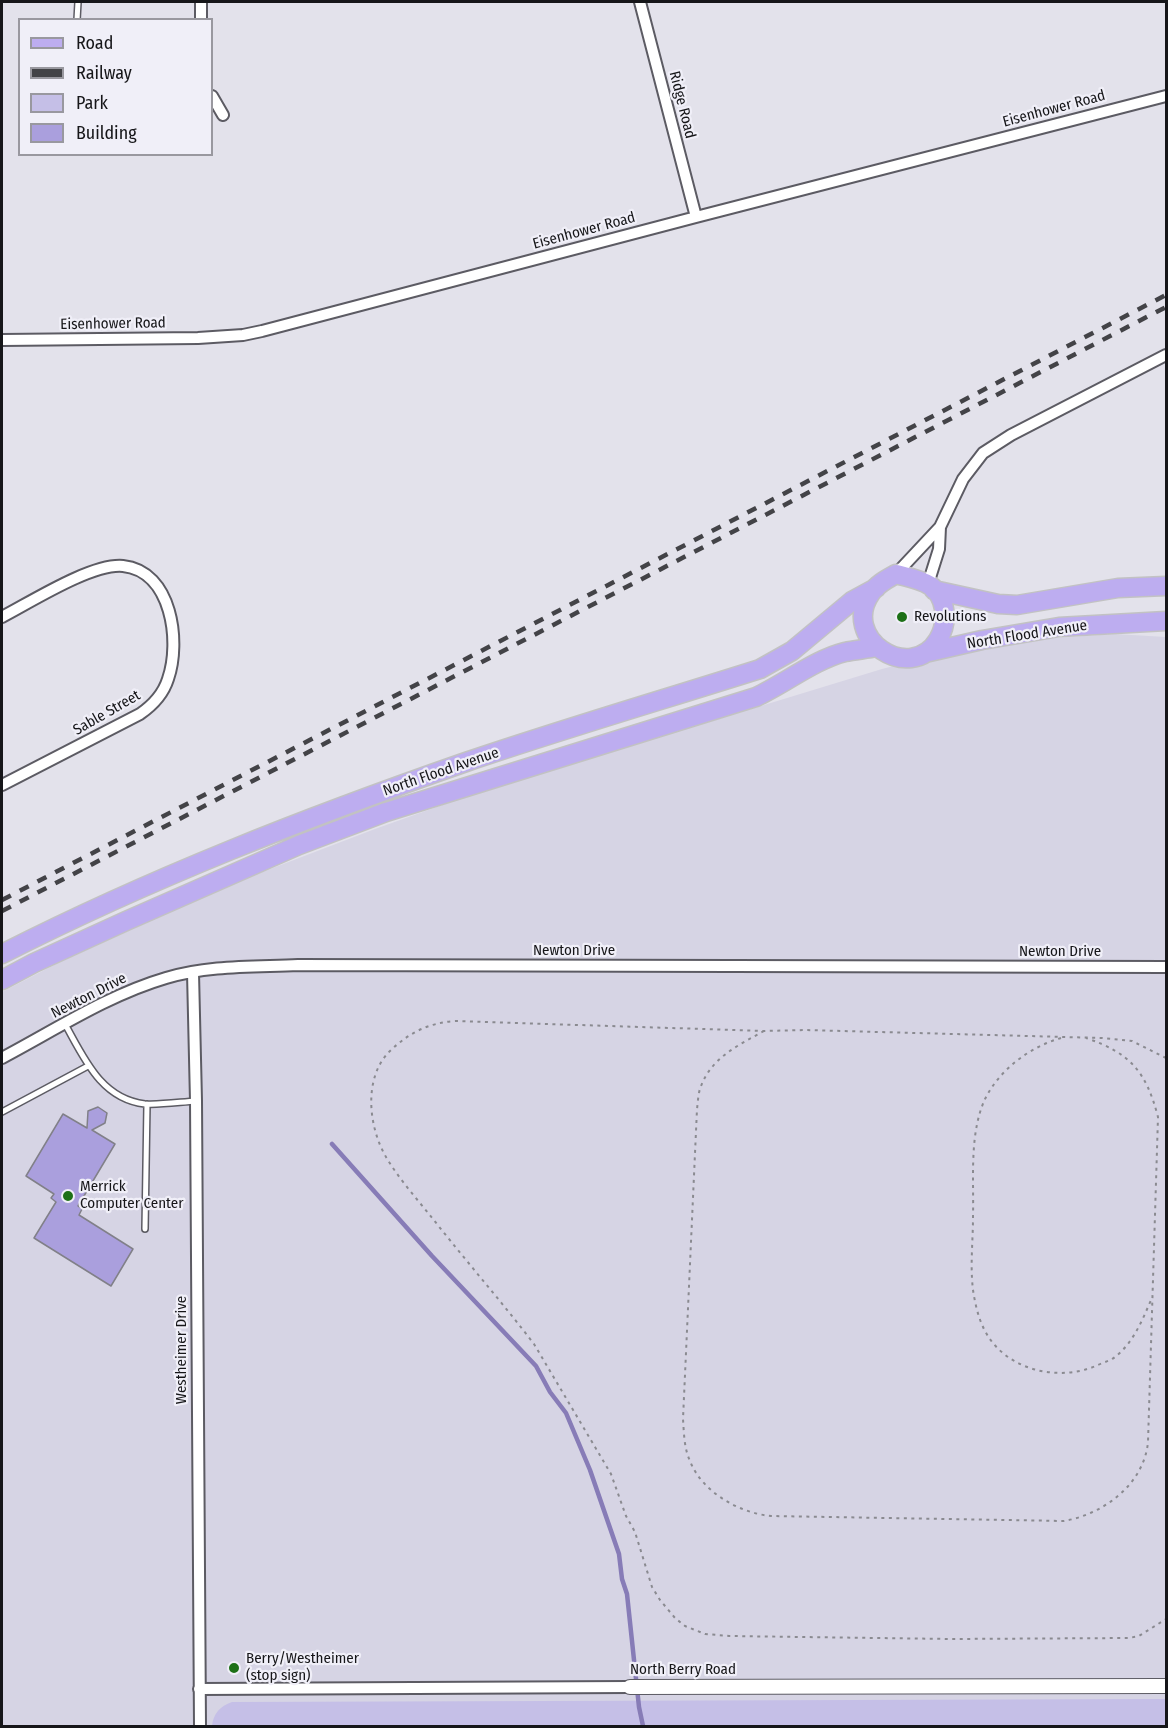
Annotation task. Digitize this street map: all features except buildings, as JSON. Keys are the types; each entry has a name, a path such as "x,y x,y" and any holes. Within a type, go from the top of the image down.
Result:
{"main road":[{"path":"896,574 917,578 931,587 943,605 945,619 942,633 935,645 924,653 910,658 896,657 883,652 872,643 865,630 863,617 865,605 876,588 896,574"},
{"name":"North Flood Avenue","path":"931,587 998,604 1017,605 1118,588 1167,586"},
{"name":"North Flood Avenue","path":"2,954 128,894 291,825 468,761 760,669 792,651 852,601 876,588"},
{"name":"North Flood Avenue","path":"924,653 1059,627 1167,621"},
{"name":"North Flood Avenue","path":"2,980 126,921 277,855 386,812 756,697 780,686 821,661 844,652 878,647"}],"street":[{"path":"201,2 201,18"},
{"name":"Ridge Road","path":"640,2 696,217"},
{"name":"Eisenhower Road","path":"2,340 198,338 243,335 1167,96"},
{"path":"213,98 223,115"},
{"path":"896,574 940,527 963,479 983,453 1011,435 1167,355"},
{"path":"931,587 939,549 940,527"},
{"name":"Sable Street","path":"2,617 83,575 102,568 123,566 134,568 152,579 167,603 172,630 169,678 158,699 150,707 3,782"},
{"name":"Newton Drive","path":"2,1058 90,1011 146,985 168,977 223,968 303,965 1167,967"},
{"name":"Westheimer Drive","path":"193,972 196,1101 200,1726"},
{"name":"North Berry Road","path":"199,1689 1167,1686"}],"lane":[{"path":"77,18 78,2"},
{"path":"65,1024 94,1076 114,1093 131,1101 147,1104 196,1101"},
{"path":"2,1112 88,1066"},
{"path":"145,1229 147,1104"}],"path":[{"path":"1167,1058 1132,1041 1083,1037 764,1031 479,1021 436,1023 400,1041 379,1065 371,1089 374,1122 386,1157 414,1196 534,1344 611,1474 626,1516 635,1532 652,1587 675,1618 686,1626 705,1634 729,1636 951,1639 1129,1638 1139,1636 1167,1619"},
{"path":"764,1031 724,1054 700,1086 697,1109 684,1428 690,1461 700,1479 737,1508 756,1515 771,1516 1064,1521 1079,1519 1103,1508 1132,1481 1146,1456 1158,1117 1153,1099 1137,1068 1127,1056 1109,1046 1083,1037"},
{"path":"1064,1037 1042,1044 1010,1068 986,1098 979,1116 975,1148 972,1271 976,1307 984,1329 993,1344 1021,1365 1052,1374 1089,1370 1113,1359 1138,1329 1152,1298"}],"shaded area":[{"path":"1115,634 1166,637 1166,1726 2,1726 2,992 56,964 231,884 476,793 882,669 933,656 1039,639"}],"green space":[{"path":"1166,1699 1166,1726 212,1726 218,1711 232,1702"}],"waterway":[{"path":"332,1144 432,1256 536,1366 550,1392 566,1413 590,1470 619,1554 622,1579 627,1594 643,1726"}],"railway":[{"path":"2,900 1166,295"},
{"path":"2,911 1166,307"}],"place":[{"name":"Revolutions","path":"902,617"},
{"name":"Merrick Computer Center","path":"68,1196"},
{"name":"Berry/Westheimer (stop sign)","path":"234,1668"}]}
